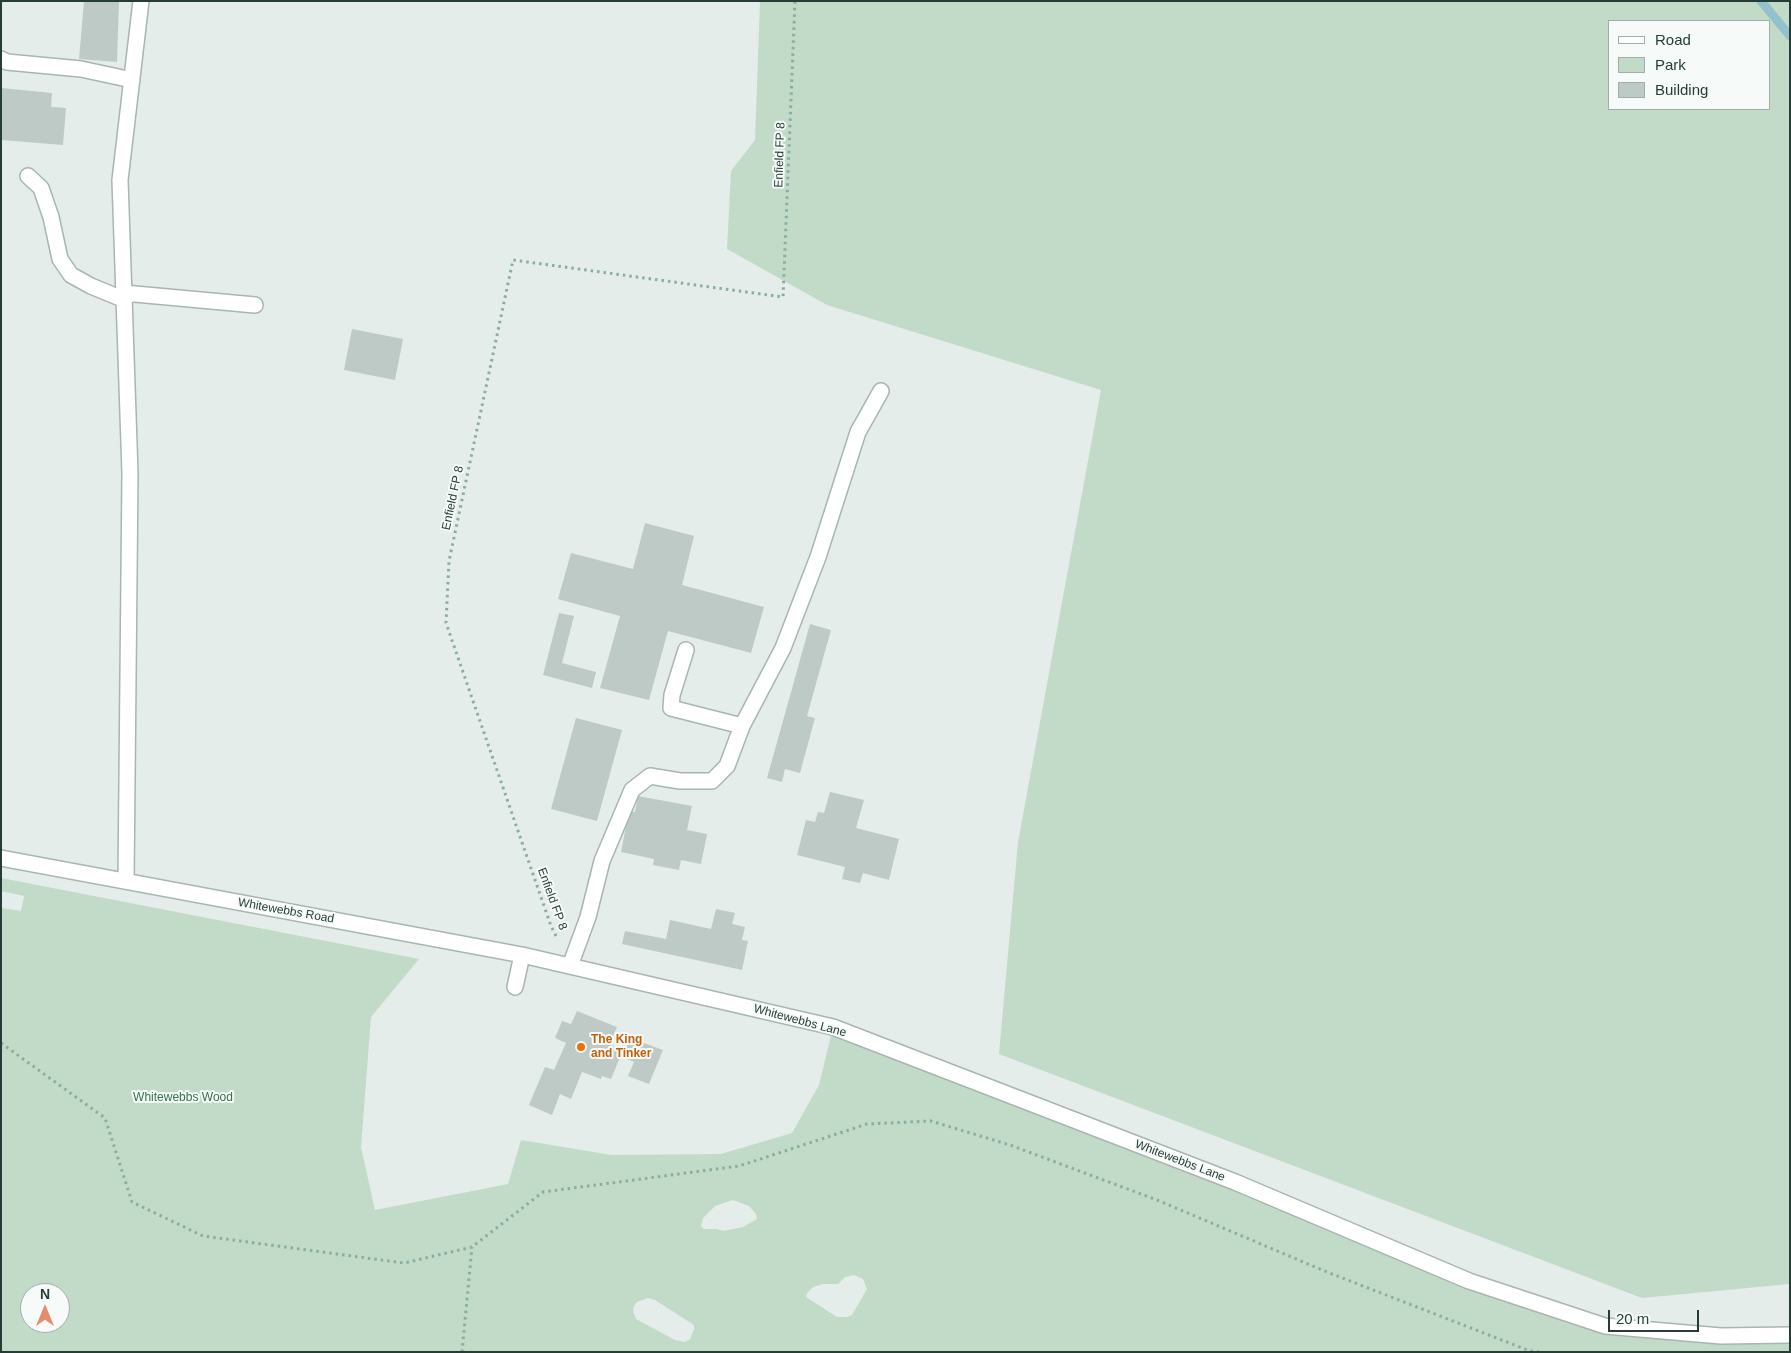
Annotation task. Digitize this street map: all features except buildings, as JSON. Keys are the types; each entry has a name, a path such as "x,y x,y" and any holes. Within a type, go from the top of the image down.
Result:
{"street":[{"path":"126,881 130,474 120,180 141,1"},
{"path":"1,59 7,62 81,69 132,80"},
{"path":"28,176 41,188 51,217 60,259 71,275 125,296 255,305"},
{"path":"570,966 588,917 602,861 632,790 650,776 680,781 712,781 727,766 742,726 783,648 818,557 858,432 881,391"},
{"path":"686,650 672,695 671,708 742,726"},
{"name":"Whitewebbs Road","path":"1,858 522,955 570,966"},
{"path":"515,987 522,955"},
{"name":"Whitewebbs Lane","path":"570,966 832,1028 1235,1182 1469,1281 1605,1326 1721,1336 1790,1335"}],"path":[{"name":"Enfield FP 8","path":"570,966 550,926 446,623 449,561 513,260 783,297 795,1"},
{"path":"1,1043 105,1118 132,1202 203,1236 404,1264 472,1247 543,1192 739,1166 867,1124 931,1121 1010,1145 1157,1200 1336,1275 1530,1351 1539,1352"},
{"path":"462,1352 472,1247"}],"green space":[{"path":"760,1 1790,1 1790,1284 1642,1298 999,1054 1018,842 1101,390 827,305 727,249 731,171 755,140"},
{"name":"Whitewebbs Wood","path":"1,878 419,959 371,1017 361,1147 375,1210 508,1184 521,1140 611,1155 721,1154 792,1133 819,1085 833,1027 1469,1281 1605,1326 1790,1335 1790,1352 1,1352 1,908 21,911 24,896 1,891","holes":["733,1200 749,1206 756,1214 757,1219 743,1227 723,1231 704,1229 701,1226 703,1218 715,1206","854,1275 863,1279 867,1289 852,1315 837,1317 806,1297 813,1287 823,1284 838,1284 845,1277","648,1298 655,1300 694,1325 690,1339 685,1342 675,1340 636,1319 633,1311 634,1306 637,1302"]}],"waterway":[{"path":"1761,1 1790,36"}],"place":[{"name":"The King and Tinker","path":"581,1047"}]}
